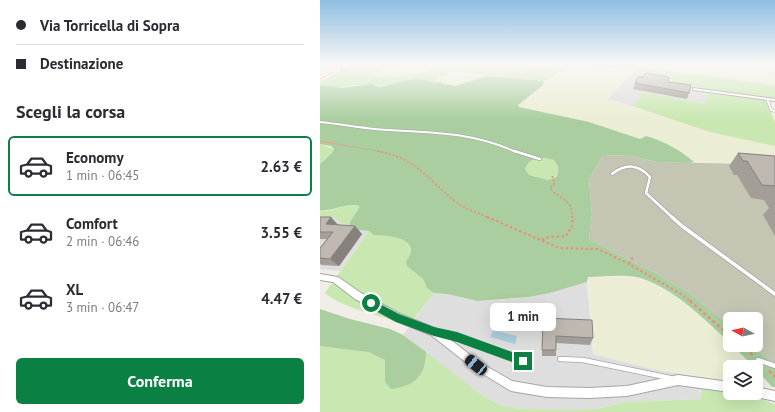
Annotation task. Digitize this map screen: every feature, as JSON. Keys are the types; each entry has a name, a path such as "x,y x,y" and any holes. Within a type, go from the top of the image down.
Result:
{"street":[{"path":"694,89 775,100"},
{"path":"320,277 335,279 358,296 396,318 434,332 476,365 511,386 547,392 589,393 627,391 678,380 723,386"},
{"path":"763,393 775,396"}],"lane":[{"path":"767,99 771,110 775,112"},
{"path":"320,122 375,129 439,132 501,145 520,154 540,160"},
{"path":"612,174 625,166 632,166 642,169 650,177 646,192 682,226 775,294"},
{"path":"434,332 457,337 523,361"},
{"path":"560,359 583,360 678,380"},
{"path":"763,362 775,366"}],"path":[{"path":"320,140 393,154 419,168 456,202 559,248 598,249 629,264 681,294 723,330"},
{"path":"541,240 566,236 572,226 573,209 569,203 555,194 550,188 555,183 552,176"},
{"path":"629,264 633,257"},
{"path":"749,352 758,360"}],"shaded area":[{"path":"435,82 467,82 455,86"},
{"path":"544,82 623,82 607,100 612,100 710,132 775,146 775,167 749,164 694,162 677,149 652,137 646,136 640,139 589,122 519,107 518,105 543,85"},
{"path":"623,82 672,82 698,86 698,88 708,90 706,104 643,92 635,107 612,100 607,100"},
{"path":"754,82 775,82 775,85"},
{"path":"603,155 633,156 656,162 749,164 775,167 775,364 760,352 763,352 763,312 723,312 723,320 691,294 657,274 589,239 592,214 589,180"},
{"path":"320,218 334,218 350,229 369,231 340,271 320,269"},
{"path":"588,277 630,277 646,280 668,292 693,309 723,338 723,352 738,352 747,360 723,360 723,380 652,369 593,354"},
{"path":"587,282 593,354 652,369 699,377 701,399 624,402 602,408 576,410 521,409 500,405 483,396 403,335 434,293 447,294 478,301 502,300 550,293"}],"green space":[{"path":"321,82 399,82 386,86 353,85 342,88 320,85"},
{"path":"399,82 441,82 455,86 467,82 544,82 543,85 518,105 519,107 589,122 640,139 646,136 653,138 672,146 694,162 656,162 633,156 603,155 589,180 592,214 589,239 657,274 691,294 723,320 723,336 701,316 670,292 658,285 639,278 617,276 588,277 587,282 550,293 528,297 478,301 447,294 434,293 427,288 423,279 407,266 406,261 410,254 411,248 407,243 395,237 374,235 369,231 350,229 350,222 360,206 350,205 330,210 320,210 320,164 332,153 334,149 331,146 320,144 320,85 342,88 371,84 379,87","holes":["546,158 554,160 558,168 557,177 548,180 529,175 525,169 531,161"]},
{"path":"673,82 754,82 775,85 775,99 708,90 698,88 698,86"},
{"path":"643,92 705,104 708,93 766,100 775,122 775,146 710,132 635,107"},
{"path":"320,144 334,149 332,153 320,164"},
{"path":"546,158 555,160 558,169 557,178 548,180 529,175 525,169 531,161"},
{"path":"350,205 360,206 355,213 350,229 334,218 320,218 320,210 328,211"},
{"path":"369,231 392,236 406,242 410,247 410,253 406,261 423,279 427,288 434,293 410,324 378,316 343,304 325,293"},
{"path":"320,309 350,319 390,329 403,335 426,352 426,360 421,373 406,386 391,389 385,382 385,360 368,352 320,346"},
{"path":"320,346 354,349 370,353 385,360 385,370 422,372 426,363 426,352 483,396 500,405 521,409 576,410 602,408 624,402 701,399 701,389 723,392 723,400 763,400 775,404 775,412 320,412"},
{"path":"739,352 760,352 775,364 775,387 772,387 763,377 763,360 747,360"}],"water":[{"path":"495,326 498,327 498,331 517,336 515,344 490,337"}],"building":[{"path":"670,82 691,85 689,93 635,83"},
{"path":"738,153 775,156 775,186 762,185 747,161 743,161"},
{"path":"320,217 331,217 326,224 355,226 330,259 320,258 320,248 333,232 320,232"},
{"path":"543,318 592,320 593,338 556,336 556,350 542,350"}],"route":[{"path":"371,303 396,318 434,332 457,337 523,361"}]}
